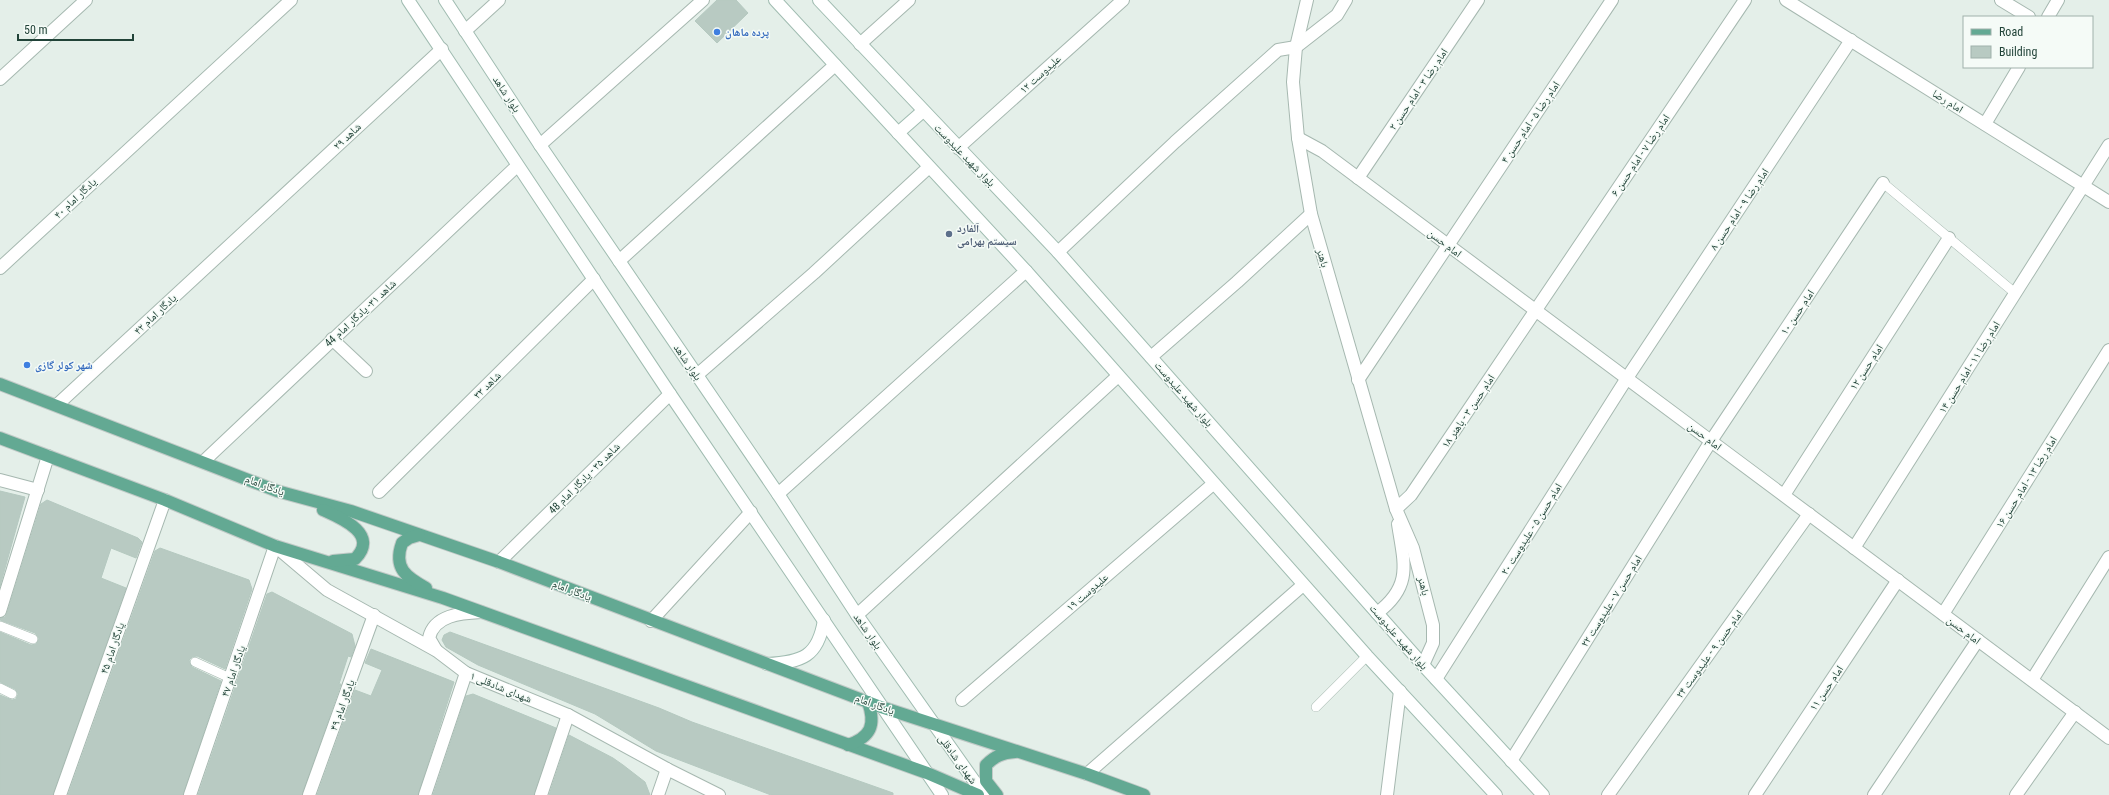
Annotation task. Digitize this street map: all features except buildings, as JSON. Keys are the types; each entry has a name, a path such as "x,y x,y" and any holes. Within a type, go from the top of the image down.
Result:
{"main road":[{"name":"یادگار امام","path":"0,384 204,461 277,491 351,511 499,562 651,621 868,702 1086,774 1144,795"},
{"path":"0,438 165,500 275,546 443,598 927,773 978,795"},
{"path":"277,491 333,514 357,529 362,544 360,554 355,559 339,561 320,560"},
{"path":"418,535 409,538 402,543 399,560 401,568 406,576 443,598"},
{"path":"848,745 863,739 870,731 872,715 868,702"},
{"path":"997,795 986,781 986,765 993,757 1004,753 1018,752"}],"street":[{"path":"0,79 86,0"},
{"name":"یادگار امام ۴۰","path":"0,268 292,0"},
{"path":"408,0 670,394 942,795"},
{"name":"بلوار شاهد","path":"445,0 540,145 778,494 857,615 932,724"},
{"path":"465,31 499,0"},
{"path":"540,145 703,0"},
{"path":"775,0 1026,271 1303,585 1496,795"},
{"name":"بلوار شهید علیدوست","path":"819,0 1058,252 1423,665 1543,795"},
{"path":"860,44 909,0"},
{"name":"علیدوست ۱۲","path":"958,148 1123,0"},
{"name":"باهنر","path":"1306,0 1296,47 1293,82 1298,138 1311,214 1396,509 1415,555 1433,625 1433,643 1423,665"},
{"path":"1058,252 1174,142 1278,50 1296,47 1337,15 1346,0"},
{"name":"امام رضا ۳ - امام حسن ۲","path":"1358,178 1478,0"},
{"name":"امام رضا ۵ - امام حسن ۴","path":"1358,380 1447,244 1612,0"},
{"name":"امام رضا ۷ - امام حسن ۶","path":"1536,310 1745,0"},
{"name":"امام رضا","path":"1786,0 2109,202"},
{"path":"2001,0 2027,16"},
{"path":"2049,16 2058,0"},
{"name":"امام رضا ۹ - امام حسن ۸","path":"1627,378 1851,40"},
{"name":"شاهد ۲۹","path":"253,222 442,49"},
{"path":"619,261 835,65"},
{"path":"1985,124 2018,68"},
{"path":"898,133 923,111"},
{"name":"امام حسن","path":"1298,138 1322,151 2109,738"},
{"name":"امام رضا ۱۱ - امام حسن ۱۴","path":"1854,548 2109,145"},
{"name":"شاهد ۳۱- یادگار امام 44","path":"204,461 517,166"},
{"path":"697,375 814,273 929,167"},
{"name":"امام حسن ۱۰","path":"1711,441 1882,183"},
{"path":"1151,357 1237,282 1311,214"},
{"name":"یادگار امام ۴۲","path":"57,405 253,222"},
{"name":"امام حسن ۱۲","path":"1784,495 1949,238"},
{"path":"778,494 1026,271"},
{"name":"شاهد ۳۳","path":"379,492 594,279"},
{"name":"امام حسن ۳ - باهنر ۱۸","path":"1396,509 1411,495 1536,310"},
{"path":"332,339 366,371"},
{"name":"امام رضا ۱۳ - امام حسن ۱۶","path":"1943,614 2109,350"},
{"path":"857,615 1118,376"},
{"name":"امام حسن ۵ - علیدوست ۲۰","path":"1436,679 1627,378"},
{"name":"شاهد ۳۵ - یادگار امام 48","path":"499,562 670,394"},
{"name":"امام حسن ۷ - علیدوست ۲۲","path":"1511,761 1711,441"},
{"path":"1,603 48,456"},
{"path":"0,480 38,490"},
{"name":"علیدوست ۱۹","path":"962,700 1213,484"},
{"name":"یادگار امام ۴۵","path":"60,795 165,500"},
{"name":"باهنر","path":"1377,613 1393,599 1400,590 1403,577 1403,559 1396,509"},
{"path":"651,621 751,512"},
{"name":"امام حسن ۹ - علیدوست ۲۴","path":"1608,795 1809,514"},
{"name":"شهدای شادقلی ۱","path":"275,546 327,590 436,651 466,673 568,715 667,769 719,795"},
{"name":"یادگار امام ۴۷","path":"190,795 275,546"},
{"path":"2032,680 2109,557"},
{"name":"امام حسن ۱۱","path":"1755,795 1898,580"},
{"path":"1086,774 1303,585"},
{"path":"436,651 429,638 430,631 438,623 459,613 481,612"},
{"name":"یادگار امام ۴۹","path":"309,795 374,615"},
{"path":"767,664 797,660 813,651 821,638 824,620"},
{"path":"1874,795 1978,640"},
{"path":"424,795 466,673"},
{"path":"1387,795 1400,691"},
{"path":"2016,795 2075,712"},
{"path":"541,795 568,715"},
{"name":"شهدای شادقلی","path":"932,724 984,795"},
{"path":"658,795 667,769"}],"lane":[{"path":"1882,183 2015,293"},
{"path":"0,626 33,639"},
{"path":"1316,707 1367,656"},
{"path":"195,662 230,678"},
{"path":"0,688 12,694"}],"place":[{"name":"پرده ماهان","path":"717,32"},
{"name":"آلفارد سیستم بهرامی","path":"949,234"},
{"name":"شهر کولر گازی","path":"27,365"}]}
